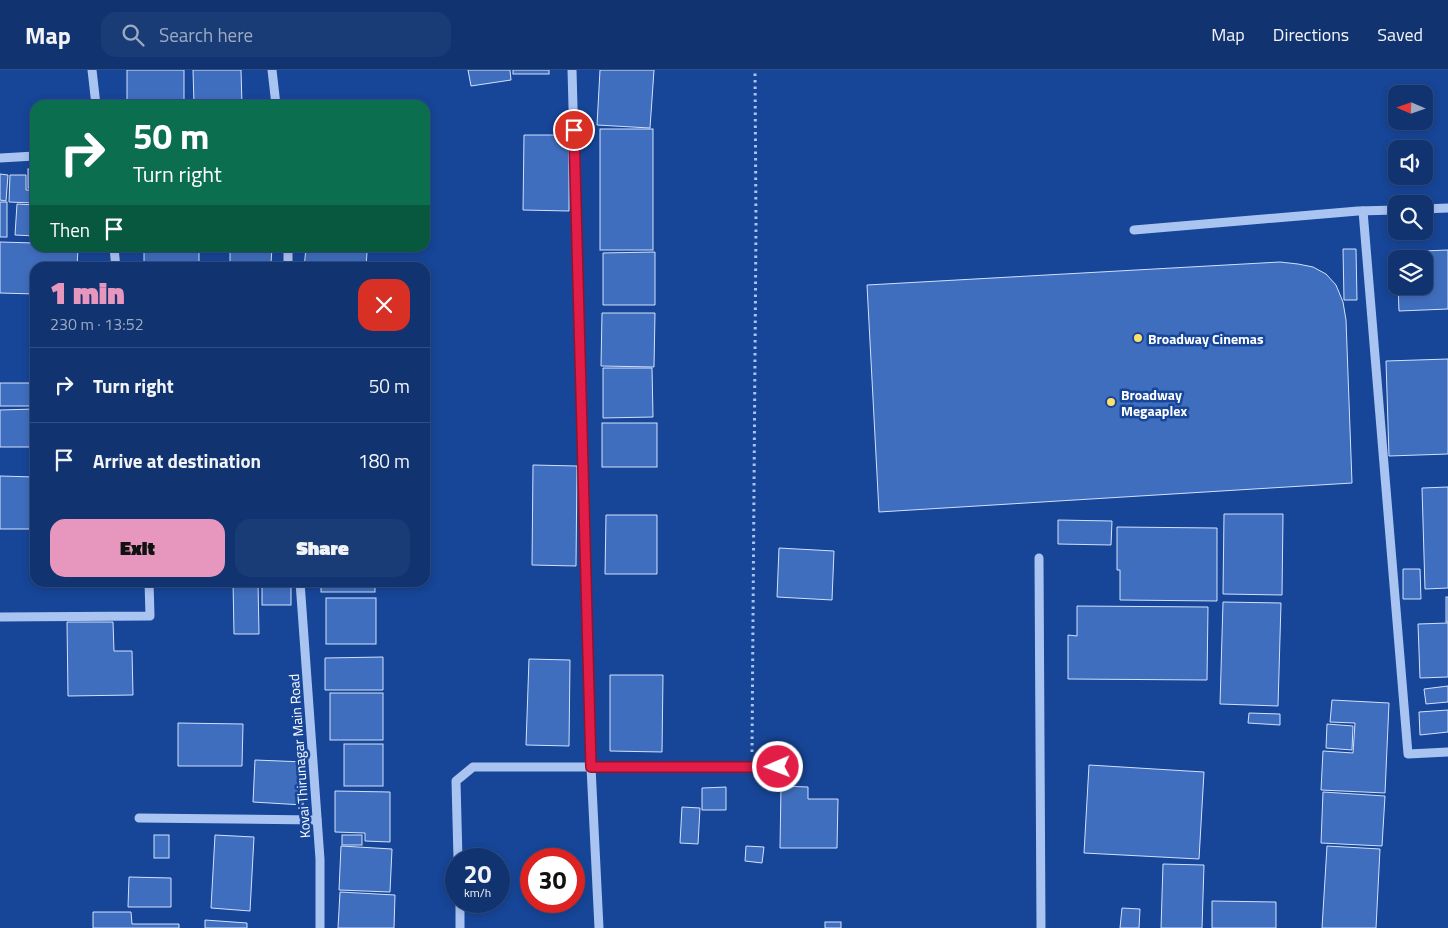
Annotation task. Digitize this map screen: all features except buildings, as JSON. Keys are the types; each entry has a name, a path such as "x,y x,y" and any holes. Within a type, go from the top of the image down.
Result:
{"street":[{"path":"92,70 95,100"},
{"path":"272,70 275,100"},
{"path":"572,70 591,767 599,928"},
{"path":"0,158 30,156"},
{"path":"1433,209 1448,208"},
{"path":"1134,230 1363,210 1388,210"},
{"path":"1363,210 1408,754 1448,752"},
{"path":"1039,558 1041,928"},
{"path":"0,617 150,616 149,587"},
{"name":"Kovai Thirunagar Main Road","path":"300,587 320,859 320,928"},
{"path":"458,848 456,781 473,767 778,767"},
{"path":"139,818 317,820"},
{"path":"460,913 460,928"}],"path":[{"path":"752,767 756,234 755,70"}],"place":[{"name":"Broadway Cinemas","path":"1138,338"},
{"name":"Broadway Megaaplex","path":"1111,402"}],"route":[{"path":"574,130 591,767 778,767"}]}
